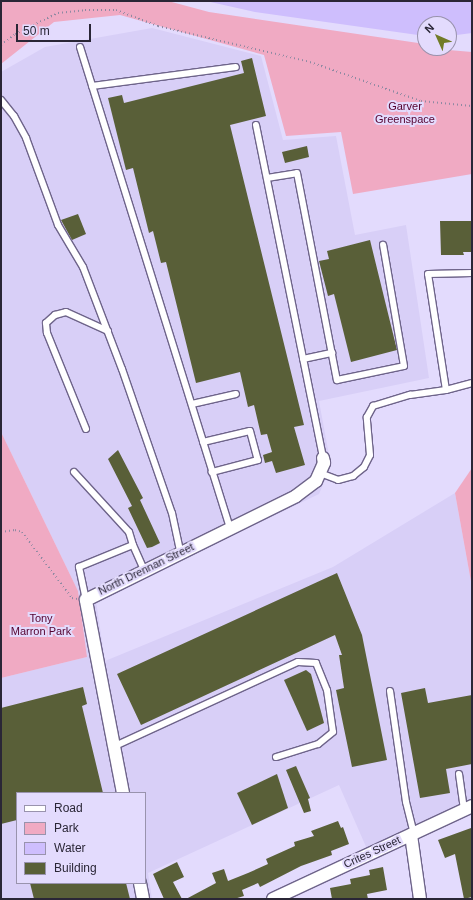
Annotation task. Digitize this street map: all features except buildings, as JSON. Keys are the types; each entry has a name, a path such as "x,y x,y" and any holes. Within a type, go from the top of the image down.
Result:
{"street":[{"name":"North Drennan Street","path":"123,792 86,600 180,552 296,496 316,481 320,473 323,458"},
{"name":"Crites Street","path":"273,899 468,808"},
{"path":"412,834 420,899"},
{"path":"140,884 143,899"}],"lane":[{"path":"80,47 230,528"},
{"path":"92,86 236,67"},
{"path":"1,100 14,116 26,138 54,214 84,267 172,513 180,552"},
{"path":"256,125 323,458"},
{"path":"267,178 297,173 337,380 404,366 383,245"},
{"path":"446,390 428,274 472,273"},
{"path":"86,429 47,333 46,323 55,315 66,312 108,331"},
{"path":"303,359 332,353"},
{"path":"320,473 338,480 353,476 364,467 370,456 367,417 372,406 410,395 446,390 472,384"},
{"path":"192,404 236,394"},
{"path":"203,442 250,431 258,460 212,472"},
{"path":"74,472 128,532 144,570"},
{"path":"86,600 79,567 134,545"},
{"path":"114,746 298,662 316,663 327,690 333,732 318,744 276,757"},
{"path":"390,691 412,834"},
{"path":"459,774 468,808"}],"path":[{"path":"1,46 15,34 58,13 85,10 116,10 158,26 310,62 421,101 472,106"},
{"path":"1,532 15,530 22,532 72,598 86,600"}],"shaded area":[{"path":"152,28 261,56 283,140 336,136 355,235 406,225 429,378 319,401 331,466 319,494 96,601 105,661 333,567 455,493 472,587 472,799 367,849 339,785 148,873 152,899 1,899 1,678 87,657 78,591 1,432 1,72 45,47"}],"green space":[{"name":"Garver Greenspace","path":"1,1 168,1 209,12 417,43 417,56 457,56 457,51 472,52 472,174 353,194 341,132 286,136 264,55 120,15 54,22 1,64"},
{"name":"Tony Marron Park","path":"1,432 78,591 87,657 1,678"},
{"path":"472,468 472,587 455,493"}],"water":[{"path":"206,1 472,1 472,33 457,35 457,16 417,16 417,35 255,12"}]}
